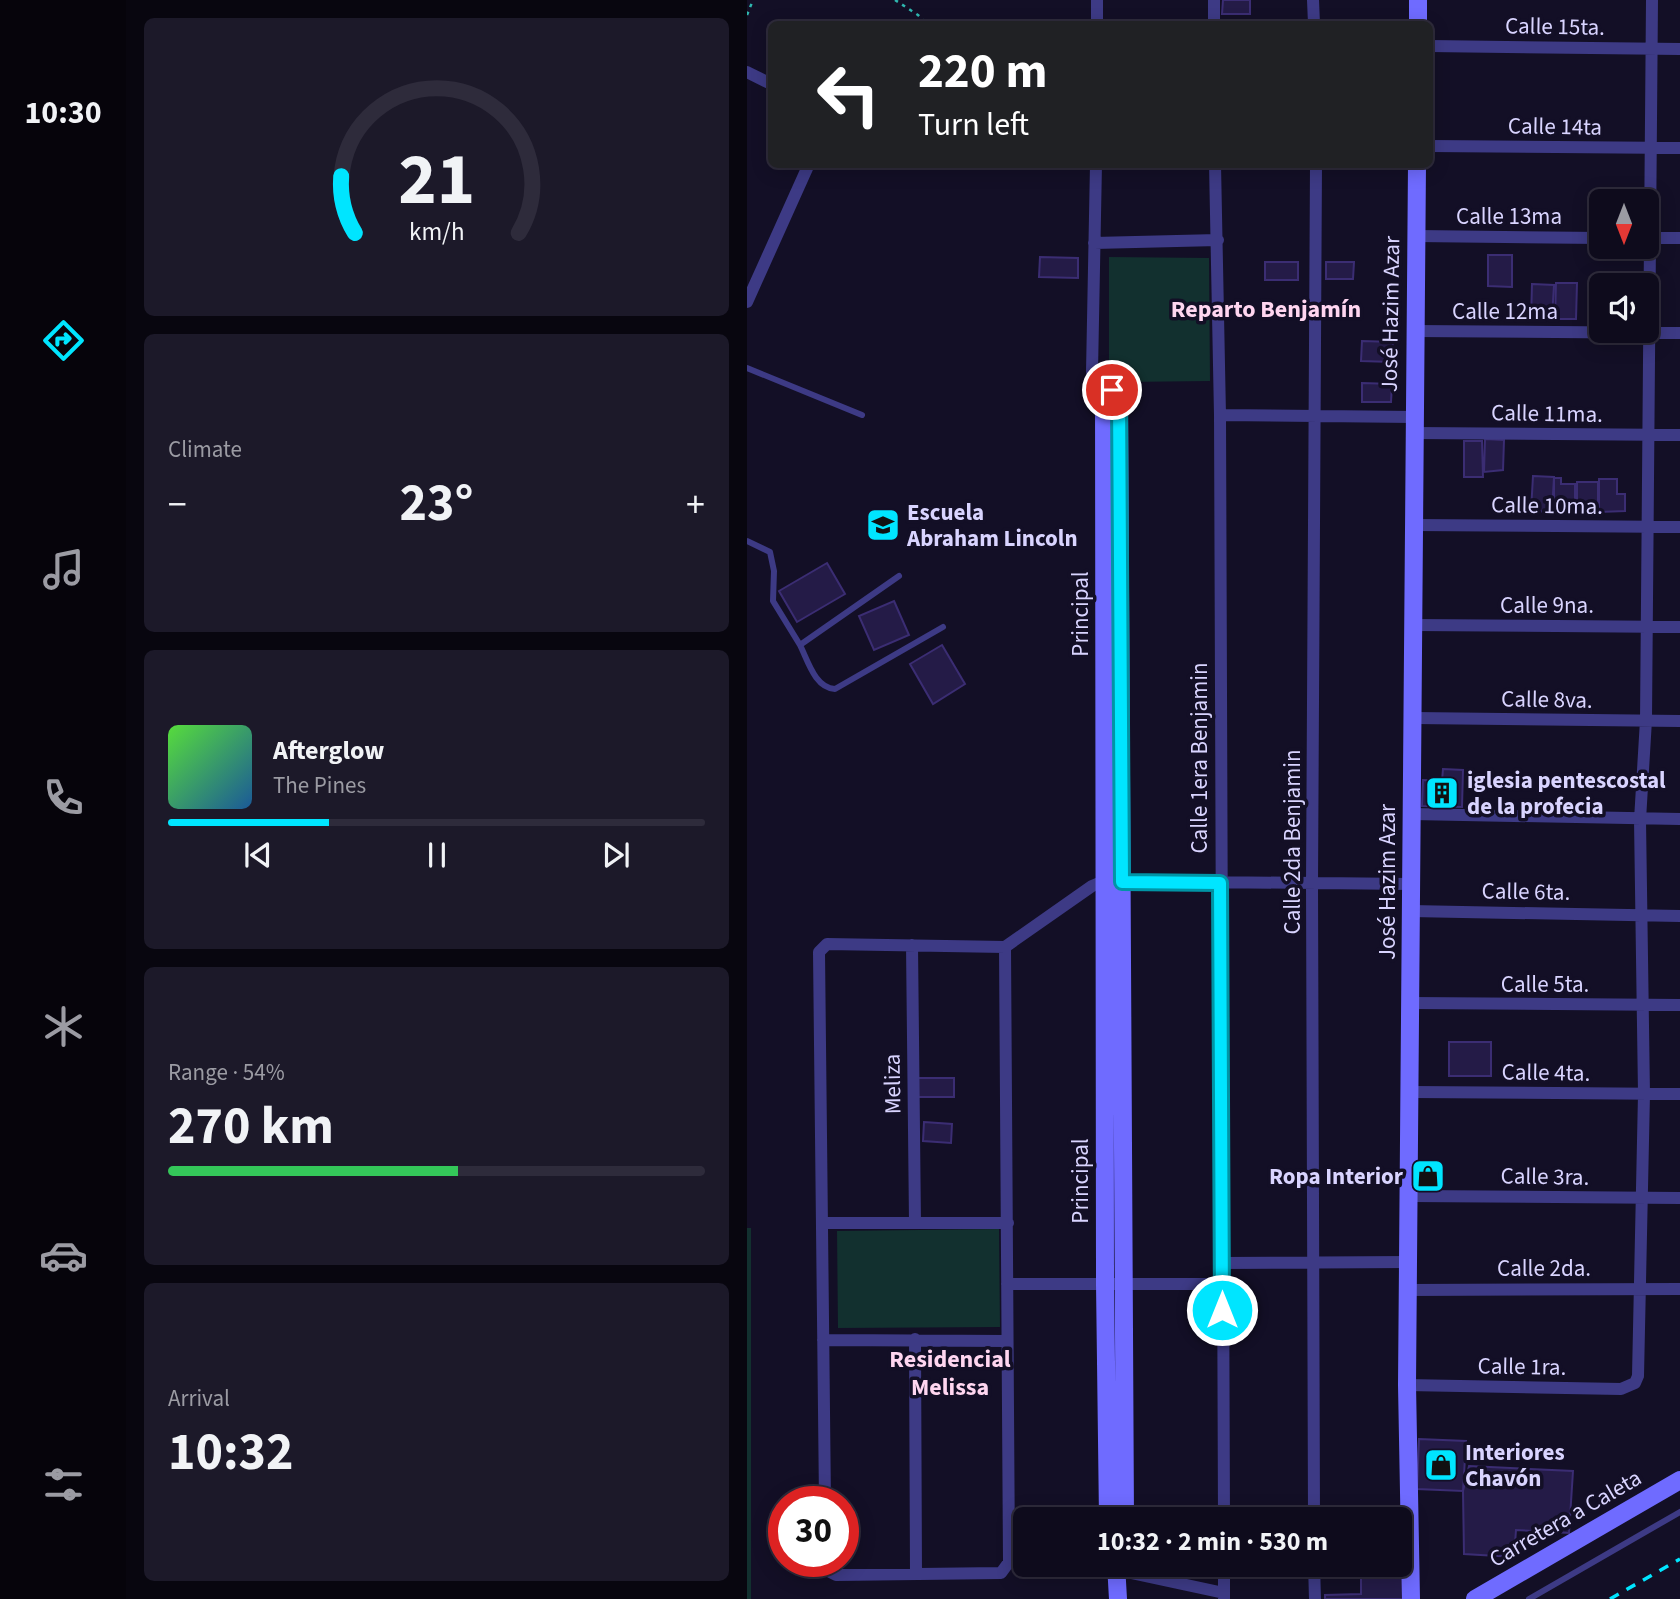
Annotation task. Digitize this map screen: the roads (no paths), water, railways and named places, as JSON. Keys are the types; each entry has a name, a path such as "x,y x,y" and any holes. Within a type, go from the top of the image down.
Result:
{"street":[{"path":"1097,0 1097,21"},
{"path":"1214,0 1214,21"},
{"path":"1313,0 1314,21"},
{"path":"1418,0 1418,21"},
{"path":"1650,189 1652,0"},
{"name":"Calle 15ta.","path":"1433,46 1680,49"},
{"path":"747,72 768,82"},
{"name":"Calle 14ta","path":"1433,146 1680,148"},
{"path":"747,302 807,168"},
{"path":"1096,168 1092,372 1104,387"},
{"name":"Calle 1era Benjamin","path":"1215,168 1220,415 1224,1507"},
{"name":"Calle 2da Benjamin","path":"1314,1507 1312,883 1316,168"},
{"name":"José Hazim Azar","path":"1411,1599 1407,1385 1417,168"},
{"name":"Calle 13ma","path":"1416,236 1589,238"},
{"path":"1659,238 1680,238"},
{"path":"1093,243 1218,240"},
{"name":"Calle 12ma","path":"1414,331 1589,332"},
{"name":"Calle 12ma","path":"1659,333 1680,333"},
{"path":"1639,1289 1644,1094 1640,820 1646,720 1649,343"},
{"name":"Principal","path":"1104,387 1124,1284 1125,1507"},
{"name":"Calle 11ma.","path":"1220,415 1316,416 1413,425 1680,435"},
{"name":"Calle 10ma.","path":"1413,525 1680,527"},
{"name":"Calle 9na.","path":"1413,625 1680,627"},
{"name":"Calle 8va.","path":"1414,718 1680,721"},
{"path":"1412,814 1680,819"},
{"path":"825,1486 819,952 827,944 1005,947 1092,886 1113,882 1411,884"},
{"name":"Principal","path":"1108,1507 1105,1284 1113,882"},
{"name":"Calle 6ta.","path":"1411,911 1680,916"},
{"name":"Meliza","path":"911,945 915,1223"},
{"path":"859,1575 1001,1573 1009,1562 1005,947"},
{"name":"Calle 5ta.","path":"1411,1003 1680,1005"},
{"name":"Calle 4ta.","path":"1411,1092 1680,1094"},
{"name":"Calle 3ra.","path":"1410,1196 1680,1198"},
{"path":"822,1223 1008,1223"},
{"path":"1223,1263 1410,1262"},
{"path":"1007,1284 1222,1284"},
{"name":"Calle 1ra.","path":"1407,1385 1621,1389 1635,1383 1640,1368 1639,1289"},
{"name":"Calle 2da.","path":"1408,1290 1680,1289"},
{"path":"915,1339 916,1574"},
{"path":"823,1340 1007,1341"},
{"name":"Carretera a Caleta","path":"1475,1599 1680,1480"},
{"path":"1117,1577 1118,1599"},
{"path":"1156,1577 1224,1596 1224,1577"},
{"path":"1314,1577 1315,1599"}],"lane":[{"path":"747,368 862,415"},
{"path":"747,541 770,552 774,571 773,601 820,684 826,688 835,689 943,627"},
{"path":"800,645 899,576"},
{"path":"1529,1599 1680,1512"}],"railway":[{"path":"1610,1599 1680,1559"}],"place":[{"name":"Escuela Abraham Lincoln","path":"883,525"},
{"name":"iglesia pentescostal de la profecia","path":"1442,793"},
{"name":"Ropa Interior","path":"1428,1176"},
{"name":"Interiores Chavón","path":"1441,1465"}],"district":[{"name":"Reparto Benjamín","path":"1266,309"},
{"name":"Residencial Melissa","path":"950,1373"}]}
